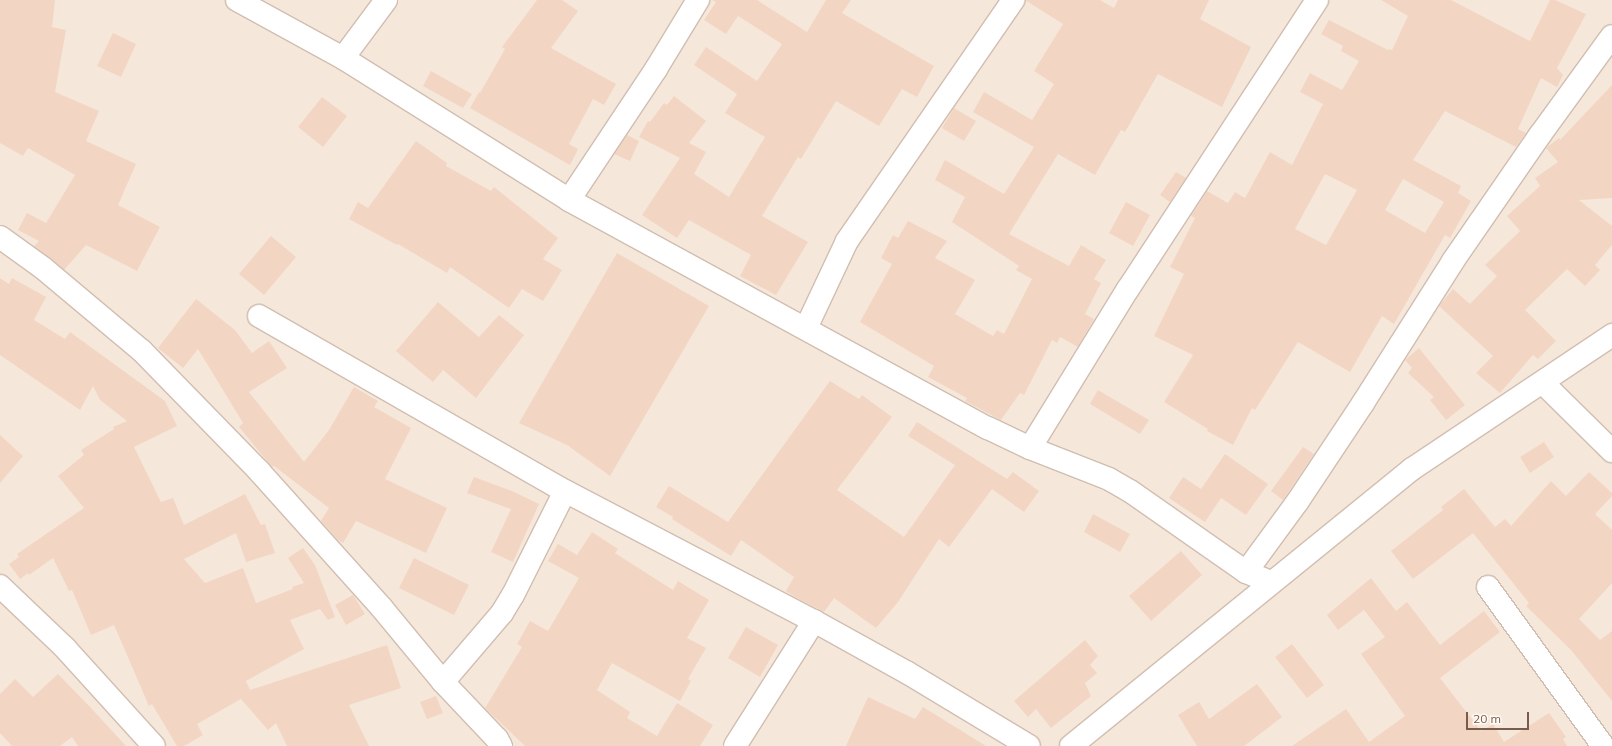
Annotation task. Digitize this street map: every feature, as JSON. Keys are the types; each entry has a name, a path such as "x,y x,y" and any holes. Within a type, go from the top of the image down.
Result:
{"street":[{"path":"237,0 343,58 570,200 988,428 1030,448 1109,479 1130,491 1246,572 1271,582"},
{"path":"343,58 386,0"},
{"path":"570,200 656,69 698,0"},
{"path":"806,328 847,241 1013,0"},
{"path":"1030,448 1128,289 1317,0"},
{"path":"1246,572 1359,410 1453,261 1540,135 1612,36"},
{"path":"0,237 43,268 142,351 259,471 381,607 443,682 497,739 501,746"},
{"path":"259,316 564,491 814,621 908,673 1029,746"},
{"path":"1071,746 1412,469 1612,336"},
{"path":"1543,383 1612,451"},
{"path":"443,682 502,613 513,595 564,491"},
{"path":"0,586 64,648 154,746"},
{"path":"1488,587 1603,746"},
{"path":"735,746 814,621"}],"shaded area":[{"path":"0,0 1612,0 1612,746 0,746"}],"building":[{"path":"0,0 55,0 52,27 66,30 55,92 99,111 86,141 136,164 118,205 160,227 137,271 86,245 64,270 34,246 39,241 18,230 27,213 46,223 75,175 28,148 23,156 0,143"},
{"path":"537,0 562,0 578,11 551,48 616,84 604,105 593,99 569,144 578,149 570,165 470,108 505,49 502,47"},
{"path":"712,0 757,0 807,32 826,0 851,0 842,13 934,66 917,97 902,89 879,126 836,101 801,159 798,157 762,216 808,242 776,295 740,276 751,255 689,220 677,238 642,215 680,158 639,137 648,121 650,122 664,103 667,105 674,96 706,121 689,143 706,152 694,174 729,197 765,137 725,113 737,94 694,65 706,47 757,81 782,44 738,16 726,34 704,20 716,2"},
{"path":"1025,0 1100,0 1114,8 1118,0 1209,0 1200,19 1251,47 1222,107 1158,74 1125,132 1121,130 1095,175 1058,154 1009,234 1069,266 1081,245 1106,260 1094,279 1101,283 1085,314 1094,319 1078,347 1060,337 1057,343 1052,340 1024,395 1020,393 1001,420 965,401 967,398 928,377 934,366 860,322 892,264 881,258 893,235 898,238 908,221 947,241 935,258 975,280 955,314 993,336 997,330 1004,334 1032,279 1016,270 1019,266 952,222 965,197 935,180 945,160 1004,194 1034,147 973,112 984,92 1032,120 1054,84 1034,71 1063,24"},
{"path":"1381,0 1451,0 1530,41 1550,0 1555,0 1586,14 1557,68 1563,75 1557,87 1541,78 1518,129 1526,133 1516,147 1445,111 1413,160 1461,186 1458,193 1471,201 1450,238 1445,235 1394,324 1382,316 1350,372 1298,342 1255,410 1252,408 1233,445 1207,431 1208,429 1164,402 1193,355 1154,336 1184,274 1170,267 1195,218 1191,216 1207,191 1228,203 1235,192 1245,198 1270,152 1292,165 1323,104 1300,92 1310,73 1342,90 1359,61 1341,51 1343,46 1321,34 1329,20 1388,50 1392,50 1408,16","holes":["1325,174 1357,190 1326,245 1295,229","1403,179 1444,202 1425,233 1385,210"]},
{"path":"113,33 136,44 121,77 97,66"},
{"path":"431,71 472,94 463,108 423,86"},
{"path":"1612,85 1612,198 1579,200 1612,226 1612,245 1595,265 1600,270 1585,286 1567,269 1525,310 1556,341 1538,359 1533,355 1500,393 1476,373 1493,356 1439,306 1453,289 1470,304 1497,276 1485,265 1520,231 1507,216 1540,186 1535,178 1558,162 1546,148 1559,138 1560,140"},
{"path":"322,97 347,116 323,147 298,127"},
{"path":"954,108 976,121 964,141 942,128"},
{"path":"627,135 639,141 630,161 614,154"},
{"path":"416,141 447,163 446,166 491,191 494,187 558,238 543,259 562,270 543,301 522,289 509,308 450,267 447,273 398,244 397,245 349,219 358,202 368,208"},
{"path":"1176,172 1186,178 1170,202 1160,195"},
{"path":"1126,202 1150,215 1133,246 1109,233"},
{"path":"271,236 296,257 264,295 239,274"},
{"path":"617,253 709,306 610,476 567,445 519,423"},
{"path":"0,278 9,284 12,278 46,297 34,320 65,339 70,332 165,401 177,426 134,447 161,502 173,498 184,525 245,494 261,525 265,524 275,553 246,562 236,533 184,559 205,583 243,568 256,603 293,589 292,587 304,583 288,558 303,548 315,565 335,617 328,620 320,609 290,620 304,649 246,681 250,690 387,645 401,688 349,705 369,746 287,746 276,723 268,730 241,699 197,724 203,735 184,746 177,746 152,704 149,706 114,625 91,635 72,590 69,591 53,558 29,575 28,573 20,579 9,564 19,557 17,554 84,508 58,476 84,455 81,450 114,429 113,427 127,421 100,400 93,386 80,410 0,355"},
{"path":"196,299 235,330 252,353 269,341 287,368 249,392 304,462 329,430 354,387 378,401 374,407 411,428 385,479 447,508 426,553 356,521 343,543 338,540 321,521 329,508 274,466 272,467 239,427 243,423 198,349 183,368 158,348"},
{"path":"438,302 479,337 499,315 524,335 476,398 443,370 433,382 396,351"},
{"path":"1419,348 1465,405 1446,420 1430,400 1434,397 1408,373 1412,368 1405,360"},
{"path":"830,381 859,399 862,395 892,417 837,490 904,537 955,465 908,436 917,422 1007,479 1013,472 1039,491 1024,512 992,489 949,547 939,539 898,602 876,628 834,598 824,612 795,597 786,591 794,577 741,540 731,556 672,519 673,517 656,507 669,486 728,522"},
{"path":"1098,390 1149,420 1140,434 1090,404"},
{"path":"0,435 23,456 0,483"},
{"path":"1544,442 1554,457 1530,473 1520,457"},
{"path":"1303,447 1314,454 1283,500 1271,491"},
{"path":"1225,454 1268,484 1246,515 1221,498 1205,522 1169,498 1183,477 1201,489"},
{"path":"1589,472 1612,493 1612,496 1595,514 1612,530 1612,583 1579,619 1600,640 1612,631 1612,701 1571,650 1526,606 1529,603 1473,533 1413,579 1391,551 1443,510 1441,507 1464,489 1495,527 1505,519 1511,526 1551,481 1566,496"},
{"path":"474,477 512,491 539,504 513,562 491,552 511,509 467,493"},
{"path":"1093,514 1130,534 1120,552 1084,532"},
{"path":"592,532 618,549 615,553 673,590 678,581 709,600 687,638 706,648 688,679 691,681 680,701 612,663 597,690 630,712 627,718 657,736 677,703 713,725 700,746 525,746 485,708 522,647 517,644 530,621 548,631 579,578 548,561 558,544 577,555"},
{"path":"1181,551 1202,575 1151,621 1129,596"},
{"path":"414,558 469,585 454,615 399,588"},
{"path":"1371,578 1396,611 1407,602 1440,645 1484,611 1500,632 1440,678 1481,731 1493,724 1504,742 1549,713 1566,737 1563,739 1567,746 1292,746 1346,709 1369,742 1405,716 1361,654 1385,637 1364,610 1338,630 1327,615"},
{"path":"353,595 365,614 346,625 335,605"},
{"path":"746,627 778,645 760,677 728,658"},
{"path":"1085,640 1098,656 1090,665 1097,673 1085,683 1091,696 1051,728 1036,709 1028,717 1014,701"},
{"path":"1292,644 1324,685 1307,698 1275,657"},
{"path":"58,674 126,746 78,746 72,737 60,746 12,746 0,733 0,694 15,679 33,697"},
{"path":"1257,684 1282,717 1244,746 1197,746 1178,715 1199,702 1209,719"},
{"path":"436,696 443,713 427,719 420,702"},
{"path":"868,697 915,719 923,707 986,746 846,746"}]}
